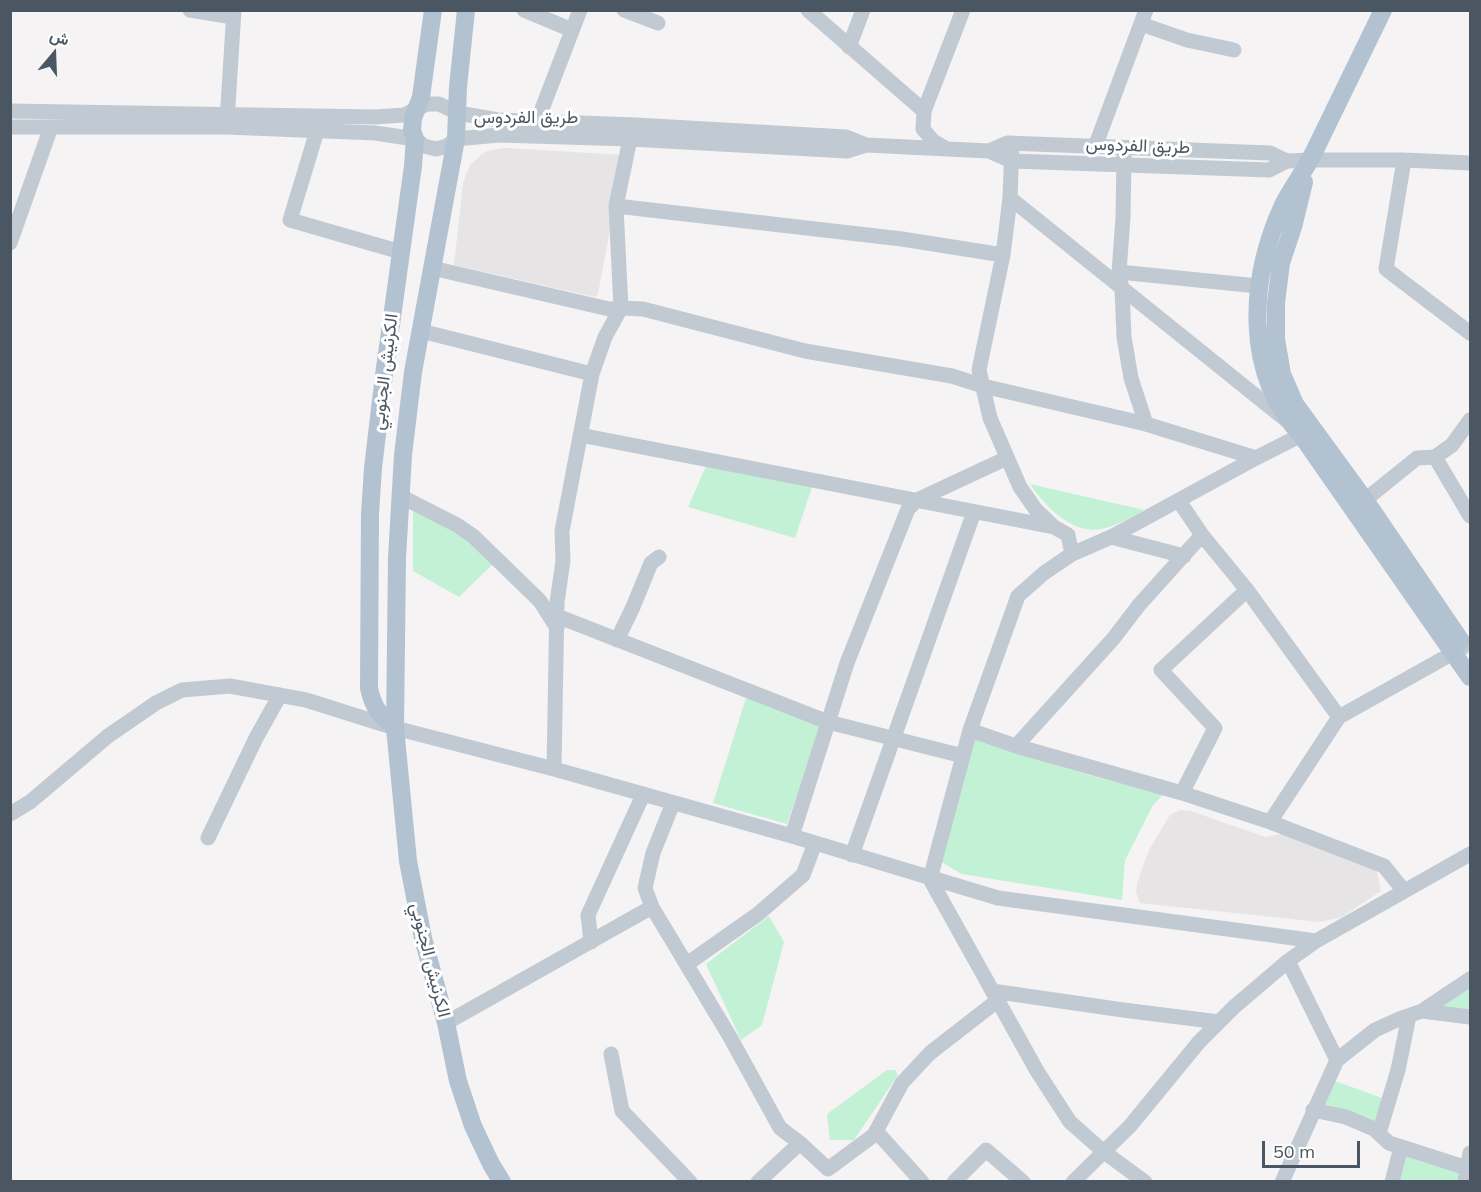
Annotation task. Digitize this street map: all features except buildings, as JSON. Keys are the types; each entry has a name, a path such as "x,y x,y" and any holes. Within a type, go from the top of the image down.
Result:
{"main road":[{"name":"الكرنيش الجنوبي","path":"395,728 380,715 372,702 369,688 370,514 379,411 415,139 412,131 413,118 424,80 433,10"},
{"name":"الكرنيش الجنوبي","path":"466,10 456,139 407,413 400,496 395,728 408,861 423,938 446,1023 458,1081 473,1126 502,1182"},
{"path":"1383,10 1310,160 1283,206 1271,238 1258,286 1257,332 1268,383 1463,651"},
{"path":"1310,160 1281,263 1275,303 1276,339 1282,374 1295,404 1302,430 1365,500 1463,651 1470,677"}],"street":[{"path":"190,10 234,14 228,120"},
{"path":"524,10 572,30"},
{"path":"542,121 542,109 580,10"},
{"path":"624,10 658,23"},
{"path":"808,10 924,111"},
{"path":"849,47 863,10"},
{"path":"945,148 933,141 923,129 924,111 963,10"},
{"path":"1095,147 1144,17 1187,40 1234,50"},
{"name":"طريق الفردوس","path":"10,126 51,127 375,117 404,114 416,111 427,104 439,104 458,113 498,120 542,121 633,132 847,151 866,145 989,151 1011,161 1269,170 1287,161 1310,160 1470,163"},
{"name":"طريق الفردوس","path":"10,111 228,120 317,130 375,133 415,139 424,146 436,149 447,146 456,139 499,135 633,132"},
{"path":"10,243 51,127"},
{"path":"317,130 290,220 401,252"},
{"path":"555,769 557,622 563,561 562,531 592,374 605,337 621,308 616,206 633,132"},
{"path":"1012,143 1010,198 1003,255 979,370 990,418 1020,487 1036,510 1068,535 1072,554"},
{"name":"طريق الفردوس","path":"989,151 1012,143 1270,153 1287,161"},
{"path":"1125,149 1124,218 1119,272 1124,337 1131,378 1146,424"},
{"path":"1404,160 1386,269 1470,333"},
{"path":"1010,198 1122,290 1302,430 1179,501 1111,537 1072,554 1044,573 1018,596 970,730 930,879 1037,1071 1071,1122 1104,1152 1145,1182"},
{"path":"616,206 902,239 1003,255"},
{"path":"432,268 609,309 643,309 805,351 952,376 983,386 1146,424 1256,458"},
{"path":"1119,272 1258,286"},
{"path":"421,331 592,374"},
{"path":"1365,500 1418,458 1435,457 1452,445 1470,420"},
{"path":"580,435 1054,526"},
{"path":"1435,457 1470,516"},
{"path":"792,836 847,663 908,509 917,500 1006,458"},
{"path":"400,496 457,525 473,536 540,601 557,622 617,640 828,722 963,756"},
{"path":"1179,501 1202,536 1247,590 1339,717"},
{"path":"852,855 974,512"},
{"path":"1016,746 1202,536"},
{"path":"1111,537 1184,556"},
{"path":"617,640 651,563 659,557"},
{"path":"1182,793 1215,728 1161,670 1247,590"},
{"path":"1270,822 1339,717 1463,651"},
{"path":"10,814 30,802 108,736 156,703 182,690 230,686 306,700 395,728 555,769 792,836 998,898 1316,940"},
{"path":"208,838 256,738 280,695"},
{"path":"970,730 1016,746 1182,793 1270,822 1384,866 1404,891"},
{"path":"591,942 588,915 643,795"},
{"path":"673,803 653,853 645,888 652,908 730,1037 780,1128 800,1143 830,1175 874,1135 902,1083 930,1053 995,996 1219,1022"},
{"path":"687,964 758,914 803,875 815,843"},
{"path":"1073,1182 1130,1126 1198,1042 1287,961 1316,940 1470,854"},
{"path":"446,1023 652,908"},
{"path":"1287,961 1337,1060"},
{"path":"1282,1182 1337,1060 1375,1030 1415,1013 1470,979"},
{"path":"1415,1013 1470,1017"},
{"path":"1379,1133 1415,1013"},
{"path":"611,1054 622,1111 690,1182"},
{"path":"1313,1110 1346,1117 1374,1129 1389,1143 1469,1168"},
{"path":"876,1131 922,1182"},
{"path":"758,1182 800,1143"},
{"path":"1392,1182 1401,1147"},
{"path":"954,1182 986,1149 1023,1182"}],"shaded area":[{"path":"506,148 624,155 598,294 595,297 454,265 463,183 470,165 490,150"},
{"path":"1180,810 1191,811 1265,837 1281,834 1376,868 1381,891 1342,917 1320,922 1140,903 1136,892 1137,883 1149,850 1170,815"}],"green space":[{"path":"707,464 813,484 795,538 688,507"},
{"path":"1030,484 1144,510 1107,528 1090,530 1069,523 1060,517 1043,501"},
{"path":"413,505 457,526 495,562 459,597 413,571"},
{"path":"746,698 822,725 787,824 713,803"},
{"path":"972,735 1067,768 1165,793 1153,805 1125,860 1122,900 962,874 941,862"},
{"path":"769,916 784,942 762,1025 741,1040 706,964"},
{"path":"1470,986 1470,1012 1438,1007"},
{"path":"887,1070 895,1070 898,1075 854,1140 830,1140 827,1114"},
{"path":"1335,1081 1382,1098 1374,1125 1321,1104"},
{"path":"1406,1155 1461,1172 1460,1181 1398,1182"}]}
